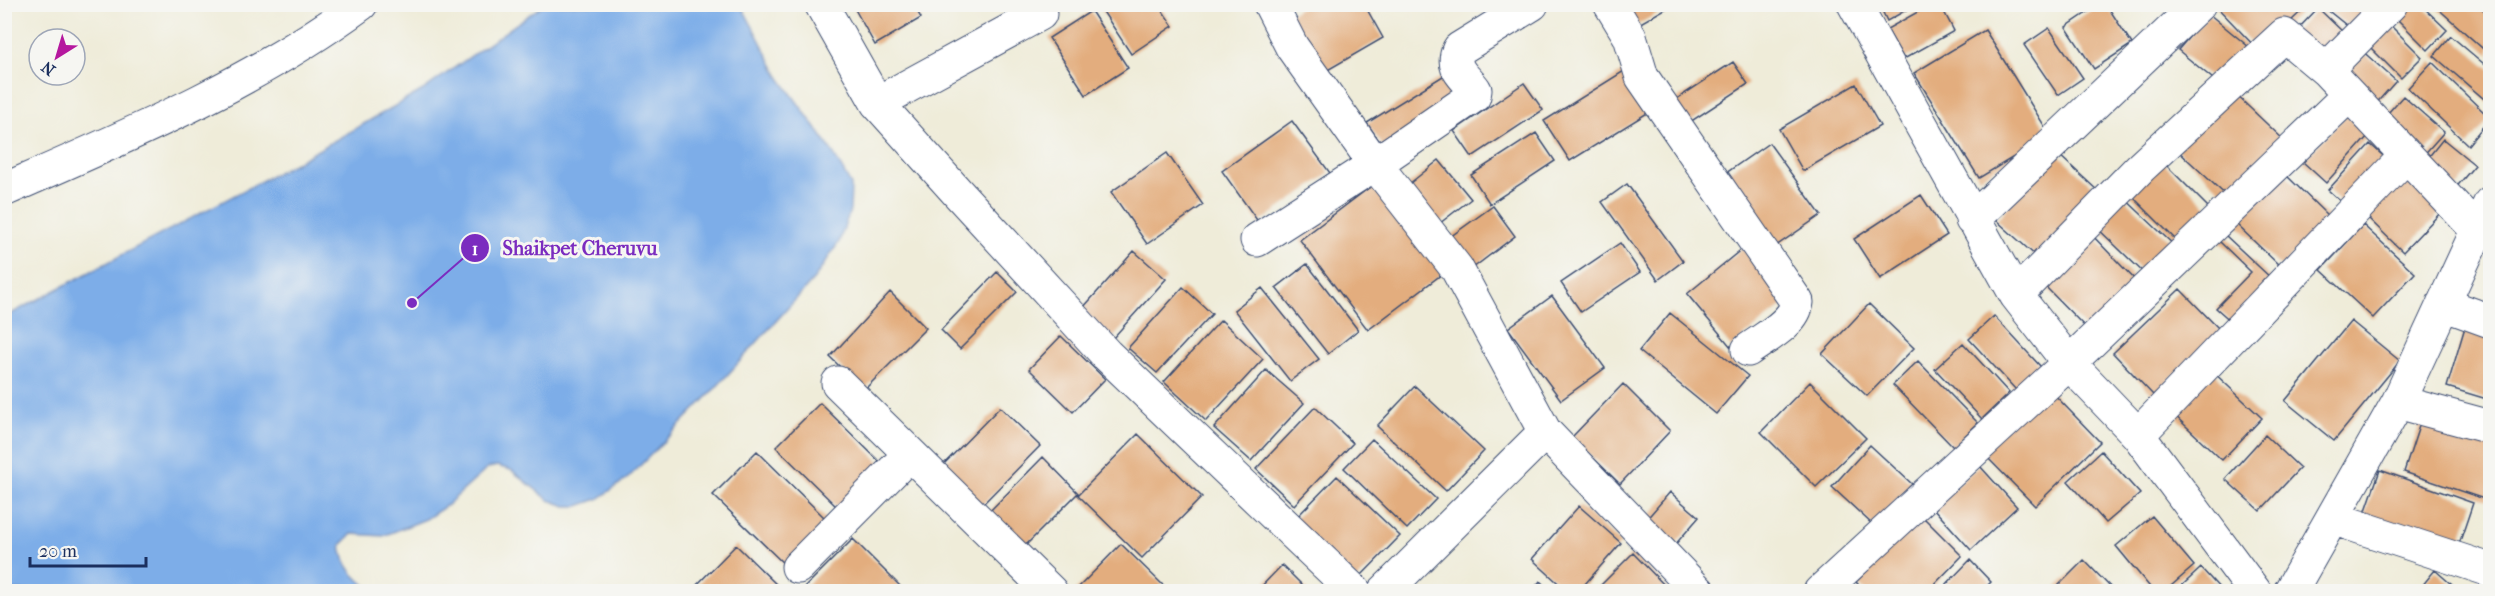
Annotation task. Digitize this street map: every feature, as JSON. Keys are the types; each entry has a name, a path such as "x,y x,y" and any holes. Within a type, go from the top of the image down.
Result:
{"street":[{"path":"4,190 175,116 318,36 361,4"},
{"path":"821,4 878,103 1107,355 1355,591"},
{"path":"1270,4 1292,47 1375,164 1457,269 1545,432 1699,591"},
{"path":"1257,240 1375,164 1474,96 1474,90 1457,67 1455,59 1459,50 1532,4"},
{"path":"1610,4 1630,37 1642,77 1797,302 1797,310 1790,318 1748,350"},
{"path":"1854,4 1972,220 2016,295 2069,363 2138,435 2255,591"},
{"path":"1972,220 2199,4"},
{"path":"2326,70 2391,4"},
{"path":"878,103 1041,14"},
{"path":"2016,295 2140,168 2284,35 2326,70 2406,156 2484,216 2398,402 2290,591"},
{"path":"1832,588 2349,95"},
{"path":"2138,435 2406,156"},
{"path":"2443,304 2490,321"},
{"path":"838,383 1050,591"},
{"path":"2398,402 2490,427"},
{"path":"1405,585 1545,432"},
{"path":"798,567 910,454"},
{"path":"2332,518 2490,570"}],"water":[{"path":"543,5 741,5 780,78 830,148 851,185 850,210 839,242 814,279 712,392 628,478 598,499 578,506 566,506 549,500 511,470 497,466 488,468 446,506 426,519 383,536 352,534 341,545 344,560 356,577 372,591 5,591 5,317 297,162 423,90"}],"building":[{"path":"852,4 913,4 921,18 875,45"},
{"path":"1098,4 1158,4 1173,26 1131,54"},
{"path":"1306,4 1364,4 1383,38 1319,75 1285,17"},
{"path":"1625,4 1674,4 1637,25"},
{"path":"1879,4 1917,4 1887,21"},
{"path":"1932,4 1940,4 1954,31 1904,59 1887,29"},
{"path":"2100,4 2106,4 2132,44 2094,69 2066,27"},
{"path":"2214,4 2309,4 2259,51"},
{"path":"2320,4 2367,4 2369,7 2351,29"},
{"path":"2399,4 2420,4 2447,30 2428,50 2391,13"},
{"path":"2434,5 2478,5 2490,16 2490,55"},
{"path":"2318,8 2344,33 2321,56 2295,32"},
{"path":"1091,11 1128,68 1086,95 1049,38"},
{"path":"2209,14 2249,47 2218,83 2178,50"},
{"path":"2390,25 2422,57 2401,78 2369,46"},
{"path":"2049,28 2083,78 2058,95 2024,45"},
{"path":"1985,30 2050,135 1979,178 1914,73"},
{"path":"2451,36 2490,69 2490,104 2434,56"},
{"path":"2359,48 2396,81 2373,107 2336,73"},
{"path":"1733,62 1748,84 1687,124 1672,102"},
{"path":"2432,62 2490,118 2468,145 2408,88"},
{"path":"1451,71 1469,93 1384,148 1367,123"},
{"path":"1624,71 1649,112 1570,161 1544,121"},
{"path":"1524,83 1543,110 1472,157 1454,131"},
{"path":"1856,84 1880,126 1803,171 1779,129"},
{"path":"2231,90 2286,142 2231,200 2176,149"},
{"path":"2403,96 2444,132 2421,158 2380,122"},
{"path":"2346,115 2368,136 2326,183 2303,162"},
{"path":"1292,121 1330,173 1259,223 1222,171"},
{"path":"1536,133 1555,161 1490,204 1471,175"},
{"path":"2443,139 2475,165 2454,190 2423,164"},
{"path":"1769,143 1821,215 1770,250 1719,178"},
{"path":"2370,144 2391,163 2349,209 2328,190"},
{"path":"1167,153 1203,205 1147,244 1111,192"},
{"path":"2057,153 2098,191 2038,258 1996,220"},
{"path":"2159,158 2216,215 2183,247 2127,191"},
{"path":"1439,160 1471,199 1435,227 1404,188"},
{"path":"2406,173 2444,209 2403,252 2366,216"},
{"path":"2285,174 2329,217 2281,267 2236,224"},
{"path":"1382,178 1450,268 1368,330 1300,240"},
{"path":"1627,184 1683,261 1658,280 1602,202"},
{"path":"2120,194 2177,248 2149,278 2092,223"},
{"path":"1921,195 1947,235 1880,279 1854,239"},
{"path":"1493,206 1515,236 1473,268 1450,237"},
{"path":"2363,225 2415,273 2373,318 2321,270"},
{"path":"2089,232 2141,286 2091,333 2039,280"},
{"path":"2225,235 2273,280 2233,323 2216,308 2251,272 2219,241"},
{"path":"1620,243 1640,272 1581,312 1561,283"},
{"path":"1743,248 1787,302 1731,347 1687,294"},
{"path":"1134,251 1166,279 1113,338 1082,309"},
{"path":"1307,264 1358,330 1328,354 1276,288"},
{"path":"997,272 1017,292 960,349 941,330"},
{"path":"1183,287 1212,314 1157,373 1128,348"},
{"path":"1262,288 1319,359 1290,381 1234,310"},
{"path":"2180,289 2221,331 2153,395 2113,353"},
{"path":"890,292 926,328 864,390 830,357"},
{"path":"1552,296 1605,368 1561,400 1508,328"},
{"path":"1869,304 1914,348 1867,396 1822,354"},
{"path":"1670,313 1748,376 1716,414 1639,351"},
{"path":"1994,316 2041,367 2016,390 1969,339"},
{"path":"1221,320 1263,359 1206,421 1164,382"},
{"path":"2351,321 2400,361 2334,441 2285,401"},
{"path":"2465,327 2490,335 2490,400 2447,387"},
{"path":"1061,336 1105,379 1073,412 1029,369"},
{"path":"1963,343 2009,393 1982,419 1935,369"},
{"path":"1918,361 1978,423 1953,447 1893,385"},
{"path":"2210,369 2262,418 2222,460 2170,411"},
{"path":"1266,370 1304,403 1251,461 1214,428"},
{"path":"1810,382 1866,438 1816,487 1761,432"},
{"path":"1623,384 1670,431 1620,484 1572,437"},
{"path":"1415,386 1484,451 1446,491 1377,426"},
{"path":"2047,387 2100,442 2035,506 1982,452"},
{"path":"820,403 886,468 842,512 776,447"},
{"path":"1000,407 1040,446 979,508 939,469"},
{"path":"1315,407 1353,443 1294,505 1256,469"},
{"path":"2422,417 2490,440 2490,501 2404,472"},
{"path":"1138,434 1202,497 1142,558 1078,495"},
{"path":"2265,435 2300,468 2260,511 2225,479"},
{"path":"1372,439 1436,499 1407,529 1344,468"},
{"path":"1870,445 1912,484 1873,525 1832,487"},
{"path":"757,451 830,523 786,566 713,495"},
{"path":"2101,451 2140,494 2106,523 2068,481"},
{"path":"1043,457 1078,493 1018,553 982,519"},
{"path":"1979,465 2017,507 1971,550 1933,508"},
{"path":"2380,470 2473,503 2455,556 2362,522"},
{"path":"1337,476 1400,536 1357,580 1294,520"},
{"path":"1670,492 1699,517 1674,546 1645,521"},
{"path":"1579,506 1621,543 1578,592 1568,592 1532,559"},
{"path":"1922,516 1962,556 1927,592 1866,592 1856,582"},
{"path":"2152,516 2194,566 2164,592 2154,592 2116,546"},
{"path":"853,539 906,592 810,592 805,587"},
{"path":"1121,544 1168,590 1074,592"},
{"path":"736,545 781,589 778,592 690,592"},
{"path":"1633,553 1671,592 1594,592"},
{"path":"1970,560 1991,582 1981,592 1939,592"},
{"path":"2084,560 2115,592 2052,592"},
{"path":"1282,565 1309,592 1256,592"},
{"path":"2201,568 2223,592 2175,592"},
{"path":"2435,570 2460,592 2417,592"},
{"path":"1540,581 1551,592 1531,592"}],"place":[{"name":"Shaikpet Cheruvu","path":"412,303"}]}
